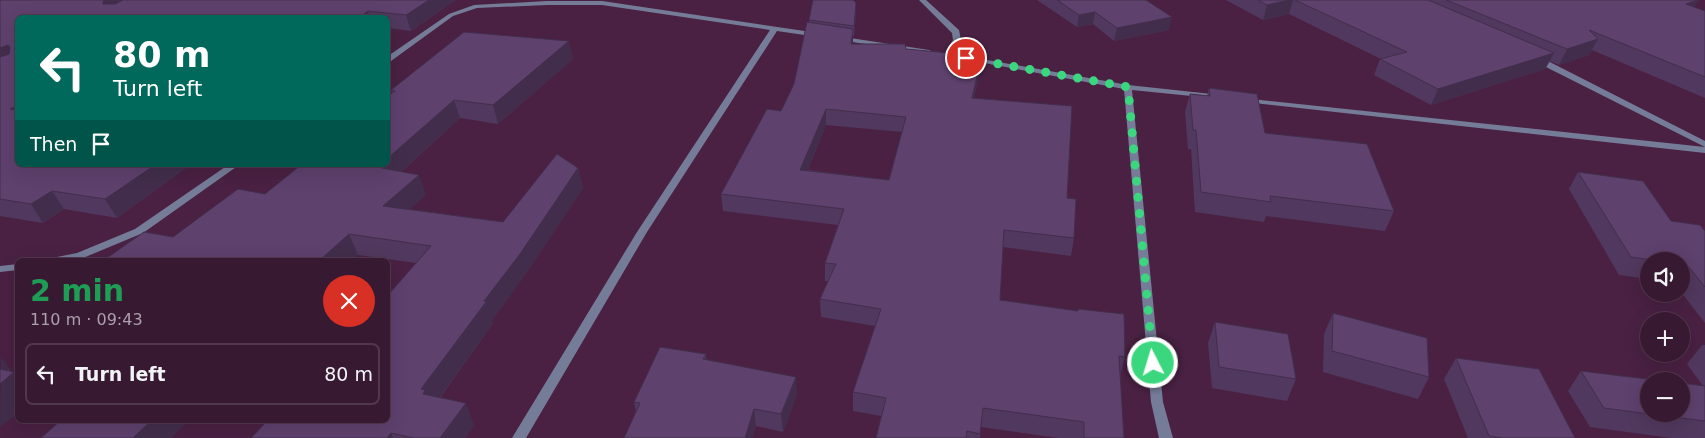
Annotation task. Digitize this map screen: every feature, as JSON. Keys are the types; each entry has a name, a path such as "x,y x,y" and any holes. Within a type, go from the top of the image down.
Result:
{"street":[{"path":"922,0 956,32 957,40 948,54"},
{"path":"390,57 451,15 476,6 547,2 602,1 824,35"},
{"path":"519,438 642,232 774,28"},
{"path":"833,37 948,54 1128,87 1226,98"},
{"path":"1530,56 1705,144"},
{"path":"1128,87 1157,402 1166,438"},
{"path":"1235,99 1705,150"},
{"path":"68,258 79,256 139,231 231,167"},
{"path":"0,269 15,267"}],"building":[{"path":"0,0 105,0 103,4 115,4 123,0 429,0 406,15 368,11 362,15 15,15 15,106 10,109 15,110 15,167 152,167 105,199 52,191 31,204 0,199 0,57 9,54 10,47 8,45 0,48"},
{"path":"813,0 853,0 856,3 854,26 809,20"},
{"path":"1057,0 1146,0 1172,17 1117,28 1095,12 1079,15"},
{"path":"1258,0 1289,0 1267,5"},
{"path":"1295,0 1428,0 1554,53 1438,89 1380,59 1407,52"},
{"path":"1446,0 1698,0 1686,4 1705,11 1705,77 1589,30 1598,39 1567,49"},
{"path":"807,22 853,29 851,44 905,44 906,49 982,56 972,98 1072,106 1067,198 1076,199 1074,238 1004,230 1000,300 1078,311 1078,309 1124,314 1125,357 1119,356 1124,438 1084,438 1084,422 983,408 980,434 967,431 966,438 876,438 886,398 853,392 881,309 820,299 836,264 825,263 844,209 721,194 767,109 781,111 794,84","holes":["826,109 906,117 889,180 800,170"]},
{"path":"464,32 569,41 493,105 454,100 390,156 390,95 395,91 391,90"},
{"path":"1209,88 1257,94 1265,133 1367,144 1394,211 1270,196 1271,202 1201,192 1196,130 1193,130 1190,94 1210,96"},
{"path":"557,154 578,168 520,254 484,301 486,302 421,389 425,390 423,394 466,403 440,438 414,438 391,433 387,438 251,438 265,423 390,423 390,293 431,246 349,234 322,258 107,258 144,232 173,237 238,189 265,194 299,167 377,167 419,175 383,206 503,222"},
{"path":"1578,172 1643,181 1671,221 1700,225 1705,231 1705,287 1690,268 1690,252 1640,252 1640,258 1631,257"},
{"path":"1333,313 1427,338 1429,377 1332,351"},
{"path":"1215,322 1288,334 1296,379 1219,367"},
{"path":"660,347 706,354 703,359 796,377 781,414 754,409 745,438 624,438 640,403 634,402"},
{"path":"1456,358 1539,369 1575,438 1503,438 1489,436"},
{"path":"0,369 14,372 0,384"},
{"path":"1581,371 1640,378 1640,413 1604,408"},
{"path":"1690,384 1705,386 1705,421 1690,419"},
{"path":"58,423 149,423 133,438 41,438"}],"route":[{"path":"966,58 1128,87 1153,363"}]}
